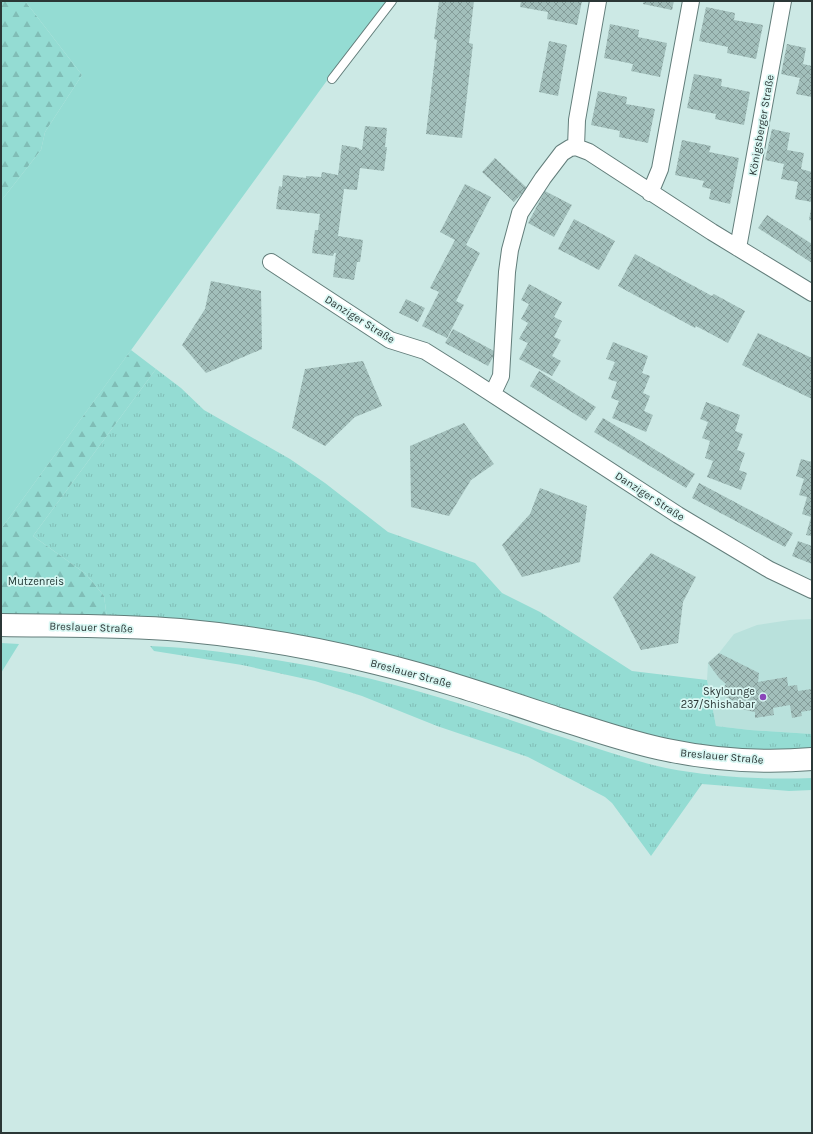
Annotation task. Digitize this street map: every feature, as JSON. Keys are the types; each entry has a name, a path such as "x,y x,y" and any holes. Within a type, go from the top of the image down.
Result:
{"main road":[{"name":"Breslauer Straße","path":"1,625 104,626 179,630 281,643 347,656 431,678 597,731 668,750 735,760 774,761 812,759"}],"street":[{"path":"576,147 577,120 598,1"},
{"path":"650,193 660,169 691,1"},
{"name":"Königsberger Straße","path":"738,248 783,1"},
{"path":"493,393 502,376 505,290 508,261 521,210 546,173 562,153 570,148 576,147 589,152 650,193 812,293"},
{"name":"Danziger Straße","path":"271,262 390,340 425,351 493,393 678,515 770,570 812,590"}],"lane":[{"path":"332,79 392,1"}],"shaded area":[{"path":"812,619 812,734 716,726 707,680 708,663 719,653 734,634 757,625 790,620"}],"green space":[{"path":"1,1 25,1 82,75 45,132 41,150 1,201"},
{"path":"25,1 387,1 331,75 1,529 1,201 41,150 45,132 82,75"},
{"name":"Mutzenreis","path":"131,350 156,369 33,536 86,574 104,596 107,618 1,616 1,529"},
{"path":"156,369 181,388 204,410 290,459 325,483 388,532 475,563 502,593 540,612 632,671 707,680 716,726 812,734 812,749 782,751 702,747 644,735 543,703 107,618 104,596 86,574 33,536"},
{"path":"1,643 19,644 1,673"},
{"path":"150,646 219,652 342,672 441,698 630,759 666,768 720,776 776,779 812,778 812,790 789,791 702,784 651,856 612,803 605,797 528,757 437,726 362,696 315,681 242,665 154,651"}],"building":[{"path":"439,1 474,1 469,43 473,44 462,138 426,134 437,40 434,39"},
{"path":"521,1 582,1 577,25 547,19 548,12 520,7"},
{"path":"644,1 674,1 672,10 643,4"},
{"path":"706,7 735,13 734,20 763,25 756,59 727,53 728,47 699,41"},
{"path":"610,24 639,30 638,37 667,43 660,77 631,71 633,64 604,58"},
{"path":"549,41 567,45 558,96 539,92"},
{"path":"787,44 806,48 803,64 812,66 812,97 796,94 800,78 781,74"},
{"path":"694,74 722,79 721,86 750,92 744,125 715,119 716,114 687,108"},
{"path":"598,91 627,97 626,104 655,109 648,143 619,137 620,131 591,125"},
{"path":"365,126 387,128 385,147 387,147 384,171 360,168 357,190 344,189 338,236 363,240 360,262 357,262 354,280 333,277 336,253 334,253 333,256 312,253 315,230 318,230 320,214 276,209 279,186 282,187 283,175 306,178 306,176 321,177 322,172 338,175 342,145 359,148 362,150"},
{"path":"772,129 790,133 787,150 804,153 801,169 812,172 812,202 795,199 798,182 781,179 784,164 765,160"},
{"path":"682,140 711,146 709,152 739,158 730,204 709,199 711,189 702,187 704,181 675,175"},
{"path":"495,158 527,188 514,202 482,172"},
{"path":"465,184 491,197 466,245 480,253 456,301 464,305 447,338 422,326 439,292 430,288 455,240 440,232"},
{"path":"545,191 572,205 554,237 528,223"},
{"path":"812,209 812,221 809,220"},
{"path":"767,215 812,244 812,263 758,228"},
{"path":"574,219 615,241 599,270 558,249"},
{"path":"635,254 712,296 714,294 745,311 728,343 696,326 695,328 618,286"},
{"path":"211,281 261,291 262,349 206,373 182,345 205,309"},
{"path":"529,284 562,302 554,317 562,321 554,337 561,340 552,356 561,361 552,376 519,359 528,343 519,339 528,323 521,319 529,304 521,300"},
{"path":"406,299 425,308 418,322 399,313"},
{"path":"453,329 496,352 488,366 445,343"},
{"path":"758,333 812,358 812,399 742,365"},
{"path":"613,342 648,356 642,373 650,376 643,393 650,396 644,411 653,415 646,432 612,418 619,401 611,398 617,382 608,379 615,362 606,359"},
{"path":"363,361 382,406 355,417 325,446 292,428 305,369"},
{"path":"539,371 596,407 586,421 530,386"},
{"path":"706,402 740,415 735,431 743,434 737,450 745,453 739,470 747,473 741,490 707,477 713,461 705,458 710,441 702,438 708,422 700,419"},
{"path":"603,418 695,474 686,488 594,432"},
{"path":"464,423 494,464 471,480 449,516 411,507 410,446"},
{"path":"801,459 812,462 812,536 806,535 811,517 802,514 807,497 799,495 804,479 796,476"},
{"path":"699,483 793,533 785,547 692,498"},
{"path":"540,488 587,506 580,562 522,577 502,545 530,514"},
{"path":"798,541 812,546 812,564 792,556"},
{"path":"651,553 696,577 683,602 678,643 641,650 613,597"},
{"path":"719,653 759,673 758,682 787,677 788,686 797,685 798,691 812,689 812,710 801,712 802,716 792,718 790,705 773,708 774,715 755,718 755,712 736,708 738,703 720,694 726,684 719,678 708,663"}],"place":[{"name":"Skylounge 237/Shishabar","path":"763,697"}]}
